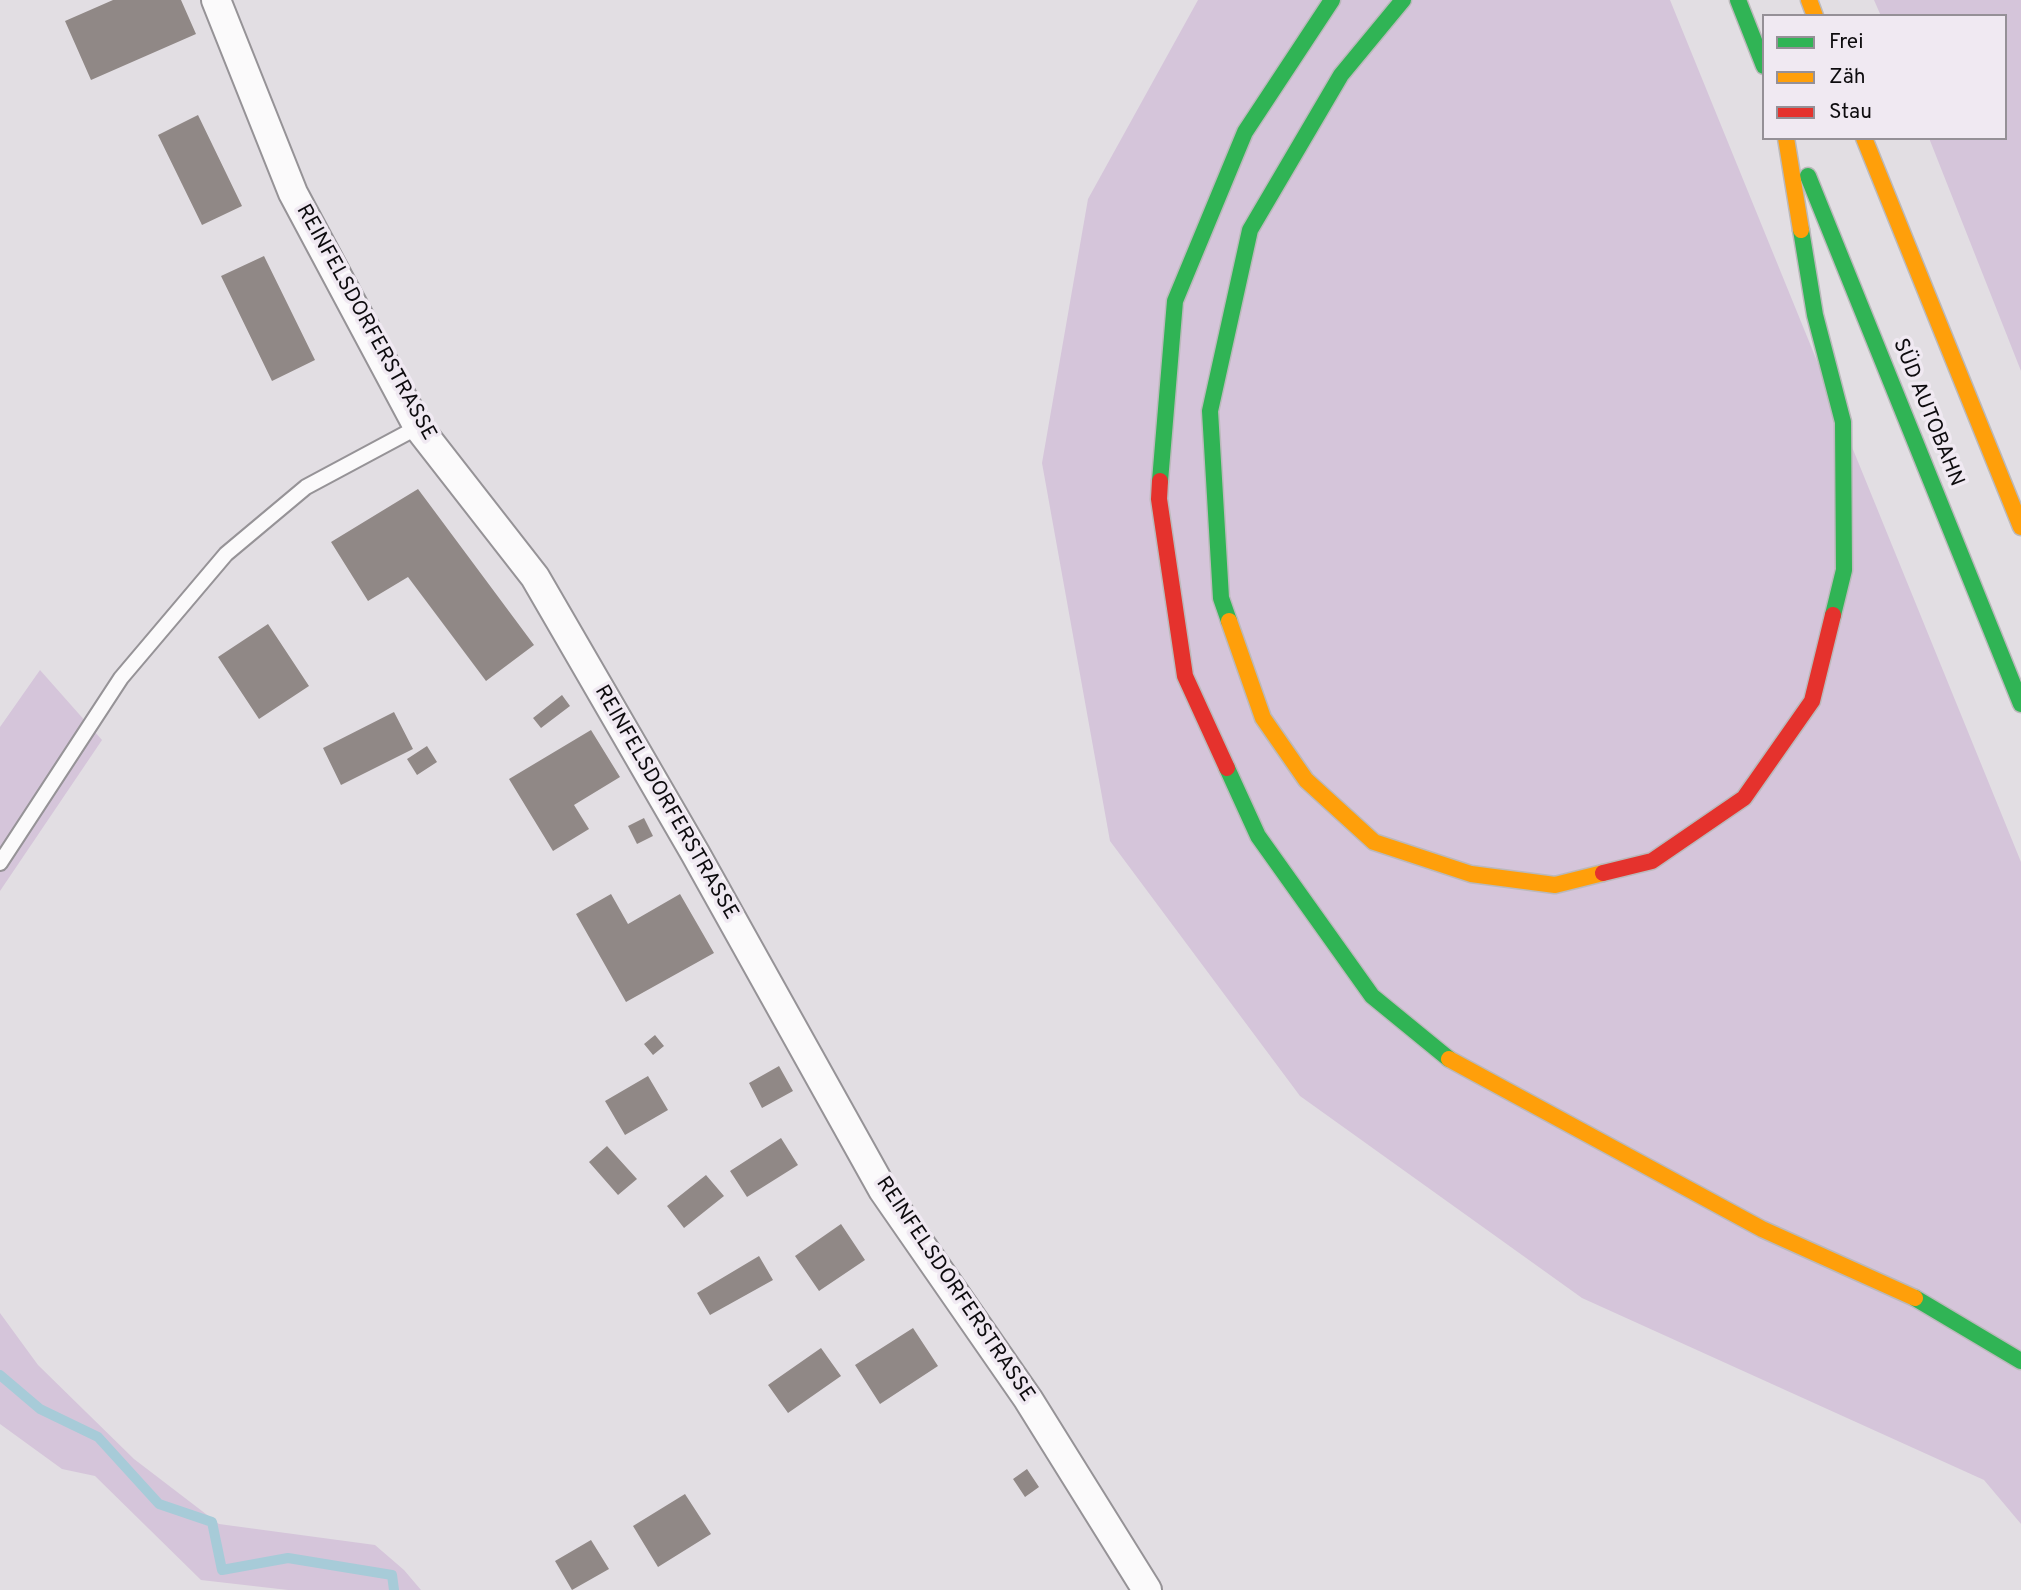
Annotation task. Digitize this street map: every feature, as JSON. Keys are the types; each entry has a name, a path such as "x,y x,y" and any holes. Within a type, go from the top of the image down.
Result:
{"highway":[{"path":"1332,0 1245,132 1175,302 1159,499 1185,676 1258,836 1372,996 1450,1060 1762,1228 1921,1301 2021,1361"},
{"path":"1403,0 1340,75 1250,230 1210,411 1221,598 1263,718 1306,780 1374,842 1471,874 1555,885 1652,861 1744,798 1812,701 1844,570 1843,422 1815,315 1786,140"},
{"path":"1738,0 1762,61"},
{"name":"SÜD AUTOBAHN","path":"1794,140 2021,704"},
{"path":"1865,140 2021,527"}],"street":[{"name":"REINFELSDORFERSTRASSE","path":"216,0 293,192 418,427 535,577 695,853 883,1190 1028,1399 1147,1590"}],"lane":[{"path":"0,863 121,678 226,554 306,487 418,427"}],"shaded area":[{"path":"1198,0 1670,0 2021,862 2021,1524 1984,1480 1582,1298 1300,1096 1110,841 1042,463 1088,199"},
{"path":"1874,0 2021,0 2021,371 1930,140 2007,140 2007,14 1880,14"},
{"path":"40,670 102,740 0,891 0,727"},
{"path":"0,1313 38,1365 134,1459 219,1524 375,1545 404,1570 421,1590 288,1590 201,1580 95,1476 62,1469 0,1424"}],"building":[{"path":"113,0 181,0 196,34 91,80 65,21"},
{"path":"198,115 242,206 202,225 158,135"},
{"path":"264,256 315,360 272,381 221,276"},
{"path":"418,489 534,645 486,681 408,577 368,601 331,542"},
{"path":"268,624 309,686 259,719 218,657"},
{"path":"562,695 570,706 541,728 533,718"},
{"path":"394,712 413,749 341,785 323,748"},
{"path":"591,730 620,777 574,805 589,829 553,851 509,779"},
{"path":"427,746 437,762 417,775 407,759"},
{"path":"644,818 653,836 637,844 628,826"},
{"path":"611,894 628,924 680,894 714,953 626,1002 576,914"},
{"path":"655,1035 664,1046 653,1055 644,1044"},
{"path":"779,1066 793,1091 762,1108 749,1083"},
{"path":"648,1076 668,1110 625,1135 605,1101"},
{"path":"781,1138 798,1165 747,1197 730,1171"},
{"path":"607,1146 637,1179 618,1195 589,1162"},
{"path":"706,1175 724,1196 684,1228 667,1206"},
{"path":"841,1224 865,1260 819,1291 795,1256"},
{"path":"759,1256 773,1280 710,1315 697,1293"},
{"path":"913,1328 938,1366 880,1404 855,1365"},
{"path":"821,1348 841,1376 788,1413 768,1385"},
{"path":"1027,1469 1039,1487 1025,1497 1013,1479"},
{"path":"685,1494 711,1534 658,1567 633,1526"},
{"path":"591,1540 609,1569 572,1590 555,1561"}],"waterway":[{"path":"0,1375 40,1409 98,1437 159,1504 212,1522 222,1570 288,1558 392,1575 394,1590"}],"traffic: fast":[{"path":"1160,481 1175,301 1245,132 1332,0"},
{"path":"1229,621 1221,598 1210,411 1250,230 1341,75 1403,0"},
{"path":"1738,0 1762,61"},
{"path":"1808,176 2021,704"},
{"path":"1801,230 1815,315 1843,422 1844,570 1833,615"},
{"path":"1227,768 1258,836 1372,996 1449,1059"},
{"path":"1915,1298 2021,1361"}],"traffic: slow":[{"path":"1809,0 1814,14"},
{"path":"1786,140 1801,230"},
{"path":"1865,140 2021,527"},
{"path":"1229,621 1263,718 1306,780 1374,842 1471,874 1555,885 1603,873"},
{"path":"1449,1059 1762,1229 1915,1298"}],"traffic: jam":[{"path":"1160,481 1159,499 1185,676 1227,768"},
{"path":"1603,873 1652,861 1744,798 1812,701 1833,615"}]}
